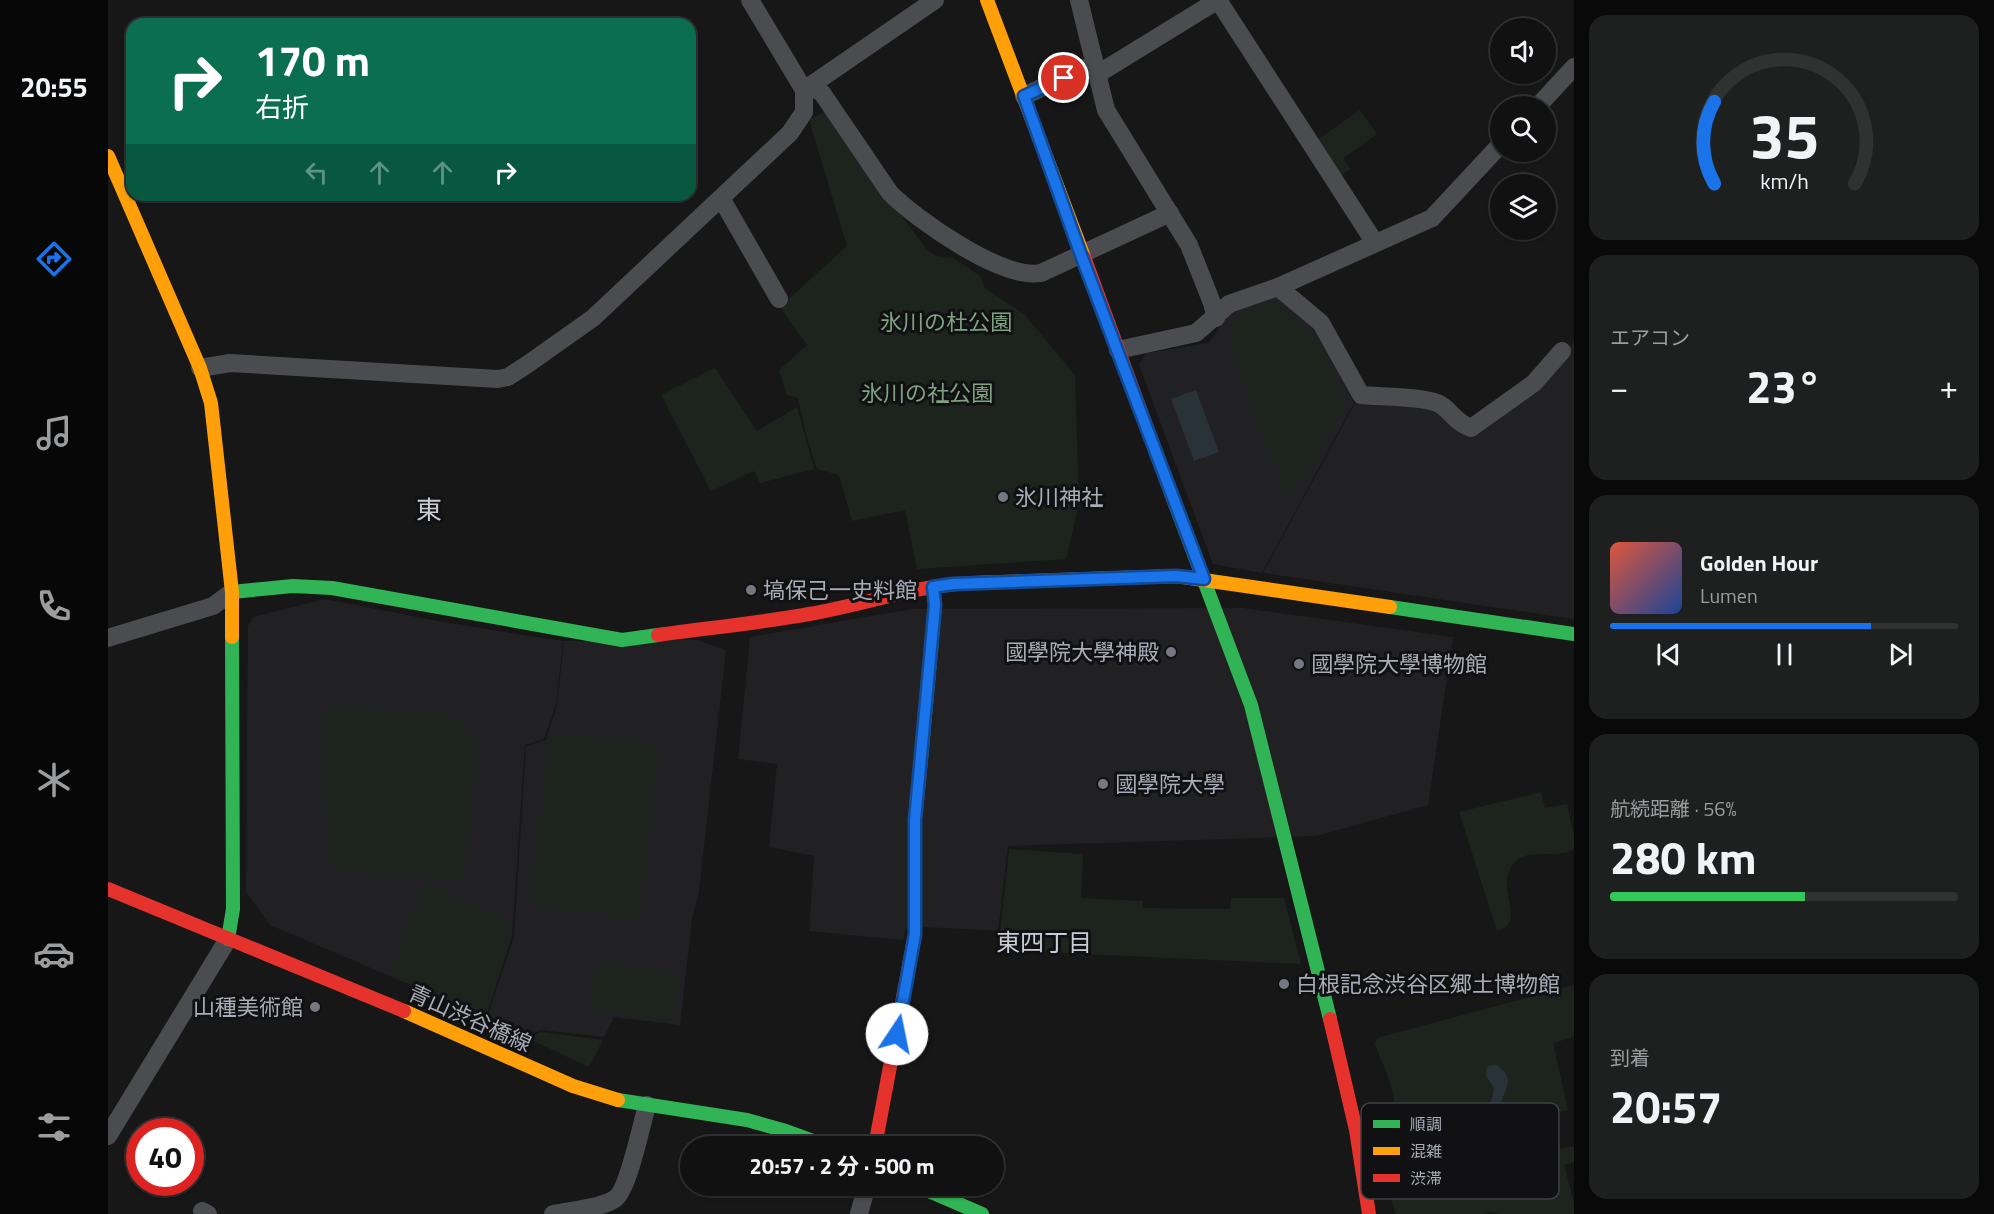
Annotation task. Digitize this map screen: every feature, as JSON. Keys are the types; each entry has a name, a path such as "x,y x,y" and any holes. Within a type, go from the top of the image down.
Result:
{"street":[{"path":"750,0 807,88 822,93 890,193 902,206 978,257 1035,274 1051,269 1170,213"},
{"path":"200,368 230,363 498,379 508,377 593,318 790,133 804,112 807,88 935,0"},
{"path":"987,0 1220,626 1243,681 1268,765 1295,883 1337,1040 1361,1159"},
{"path":"1078,0 1106,110 1189,245 1216,318"},
{"path":"1024,96 1083,68 1101,72 1218,0 1375,243"},
{"path":"1547,96 1570,71"},
{"path":"1118,350 1196,333 1216,318 1229,304 1278,287 1432,218 1490,156"},
{"path":"109,160 126,199"},
{"path":"721,198 779,299"},
{"path":"108,1136 228,939 233,909 232,592 211,403 200,368 127,201"},
{"path":"1278,287 1321,323 1361,395 1392,396 1440,404 1459,423 1471,428 1534,382 1562,351"},
{"path":"108,638 213,606 232,592 292,586 332,588 622,640 810,614 953,584 1165,577 1204,579 1574,634"},
{"path":"877,1136 915,934 915,820 935,605 933,587"},
{"name":"青山渋谷橋線","path":"108,889 397,1008 573,1086 622,1101 747,1120 800,1136"},
{"path":"553,1214 606,1203 618,1197 626,1180 647,1105"},
{"path":"858,1214 864,1196"},
{"path":"940,1196 982,1214"},
{"path":"1368,1199 1369,1214"}],"shaded area":[{"path":"1276,292 1319,335 1354,403 1262,573 1213,564 1139,365 1146,353 1209,343 1233,308"},
{"path":"1574,341 1574,619 1263,573 1355,403 1392,403 1435,409 1461,431 1562,359"},
{"path":"1196,390 1219,452 1194,461 1171,399"},
{"path":"325,599 448,623 563,641 556,705 544,739 525,745 512,936 486,1017 270,925 246,892 248,626 253,617"},
{"name":"國學院大學","path":"1243,608 1453,637 1428,805 1316,836 1008,846 998,931 907,926 903,940 809,931 814,856 769,847 777,764 738,759 750,637 912,609"},
{"path":"698,640 726,650 699,892 692,919 680,1025 614,1017 604,1037 540,1030 525,1036 487,1017 514,937 526,746 546,740 557,705 564,641"},
{"path":"1497,1065 1507,1076 1507,1086 1501,1103 1490,1103 1494,1088 1486,1075 1488,1066"}],"green space":[{"path":"1360,110 1377,134 1343,158 1350,169 1339,177 1314,142"},
{"name":"氷川の社公園","path":"825,111 927,250 938,257 954,258 980,276 985,288 1025,315 1075,375 1079,504 1066,559 917,569 905,510 852,521 839,475 817,469 798,398 787,395 779,370 807,345 780,307 847,246 809,120"},
{"path":"1277,300 1316,339 1345,405 1295,489 1285,492 1229,339 1240,313"},
{"path":"715,368 757,431 797,407 814,469 760,483 754,471 711,491 661,395"},
{"path":"326,708 463,718 462,736 476,737 462,881 344,868 329,862"},
{"path":"551,733 658,746 637,918 531,905"},
{"path":"1541,792 1545,808 1567,804 1574,835 1574,849 1558,854 1530,855 1515,861 1510,869 1507,882 1511,919 1504,928 1497,931 1459,812"},
{"path":"1009,849 1083,854 1081,898 1143,901 1143,908 1230,909 1231,898 1284,898 1301,964 998,950"},
{"path":"426,886 507,921 504,955 484,1013 389,974"},
{"path":"596,964 679,975 673,1020 591,1009"},
{"path":"1574,985 1574,1037 1553,1043 1568,1110 1559,1112 1559,1103 1394,1103 1389,1080 1375,1044 1377,1038"},
{"path":"540,1032 603,1040 589,1067 527,1038"},
{"path":"1574,1146 1574,1162 1564,1165 1574,1203 1574,1214 1500,1214 1489,1211 1484,1214 1396,1214 1392,1199 1559,1199 1559,1149"}],"traffic: fast":[{"path":"1175,504 1251,705 1330,1019"},
{"path":"232,592 293,586 332,588 622,640 658,635"},
{"path":"921,759 935,605 933,587"},
{"path":"1390,607 1574,634"},
{"path":"228,939 233,909 232,637"},
{"path":"618,1100 747,1120 800,1136"},
{"path":"940,1196 982,1214"}],"traffic: slow":[{"path":"987,0 1084,257"},
{"path":"108,156 126,197"},
{"path":"128,201 200,368 211,403 232,592 232,637"},
{"path":"972,583 1176,576 1390,607"},
{"path":"404,1011 573,1086 618,1100"}],"traffic: jam":[{"path":"1084,257 1175,504"},
{"path":"658,635 790,617 931,587 972,583"},
{"path":"877,1136 915,934 915,820 921,759"},
{"path":"108,889 404,1011"},
{"path":"1330,1019 1356,1130 1361,1162"},
{"path":"1367,1199 1369,1214"}],"place":[{"name":"氷川神社","path":"1003,497"},
{"name":"塙保己一史料館","path":"751,590"},
{"name":"國學院大學神殿","path":"1171,652"},
{"name":"國學院大學博物館","path":"1299,664"},
{"name":"國學院大學","path":"1103,784"},
{"name":"白根記念渋谷区郷土博物館","path":"1284,984"},
{"name":"山種美術館","path":"315,1007"}],"district":[{"name":"東","path":"429,509"},
{"name":"東四丁目","path":"1044,942"}],"route":[{"path":"897,1034 915,934 915,820 935,605 933,587 953,584 1176,576 1204,579 1081,255 1024,96 1064,78"}],"park label":[{"name":"氷川の杜公園","path":"946,322"}]}
